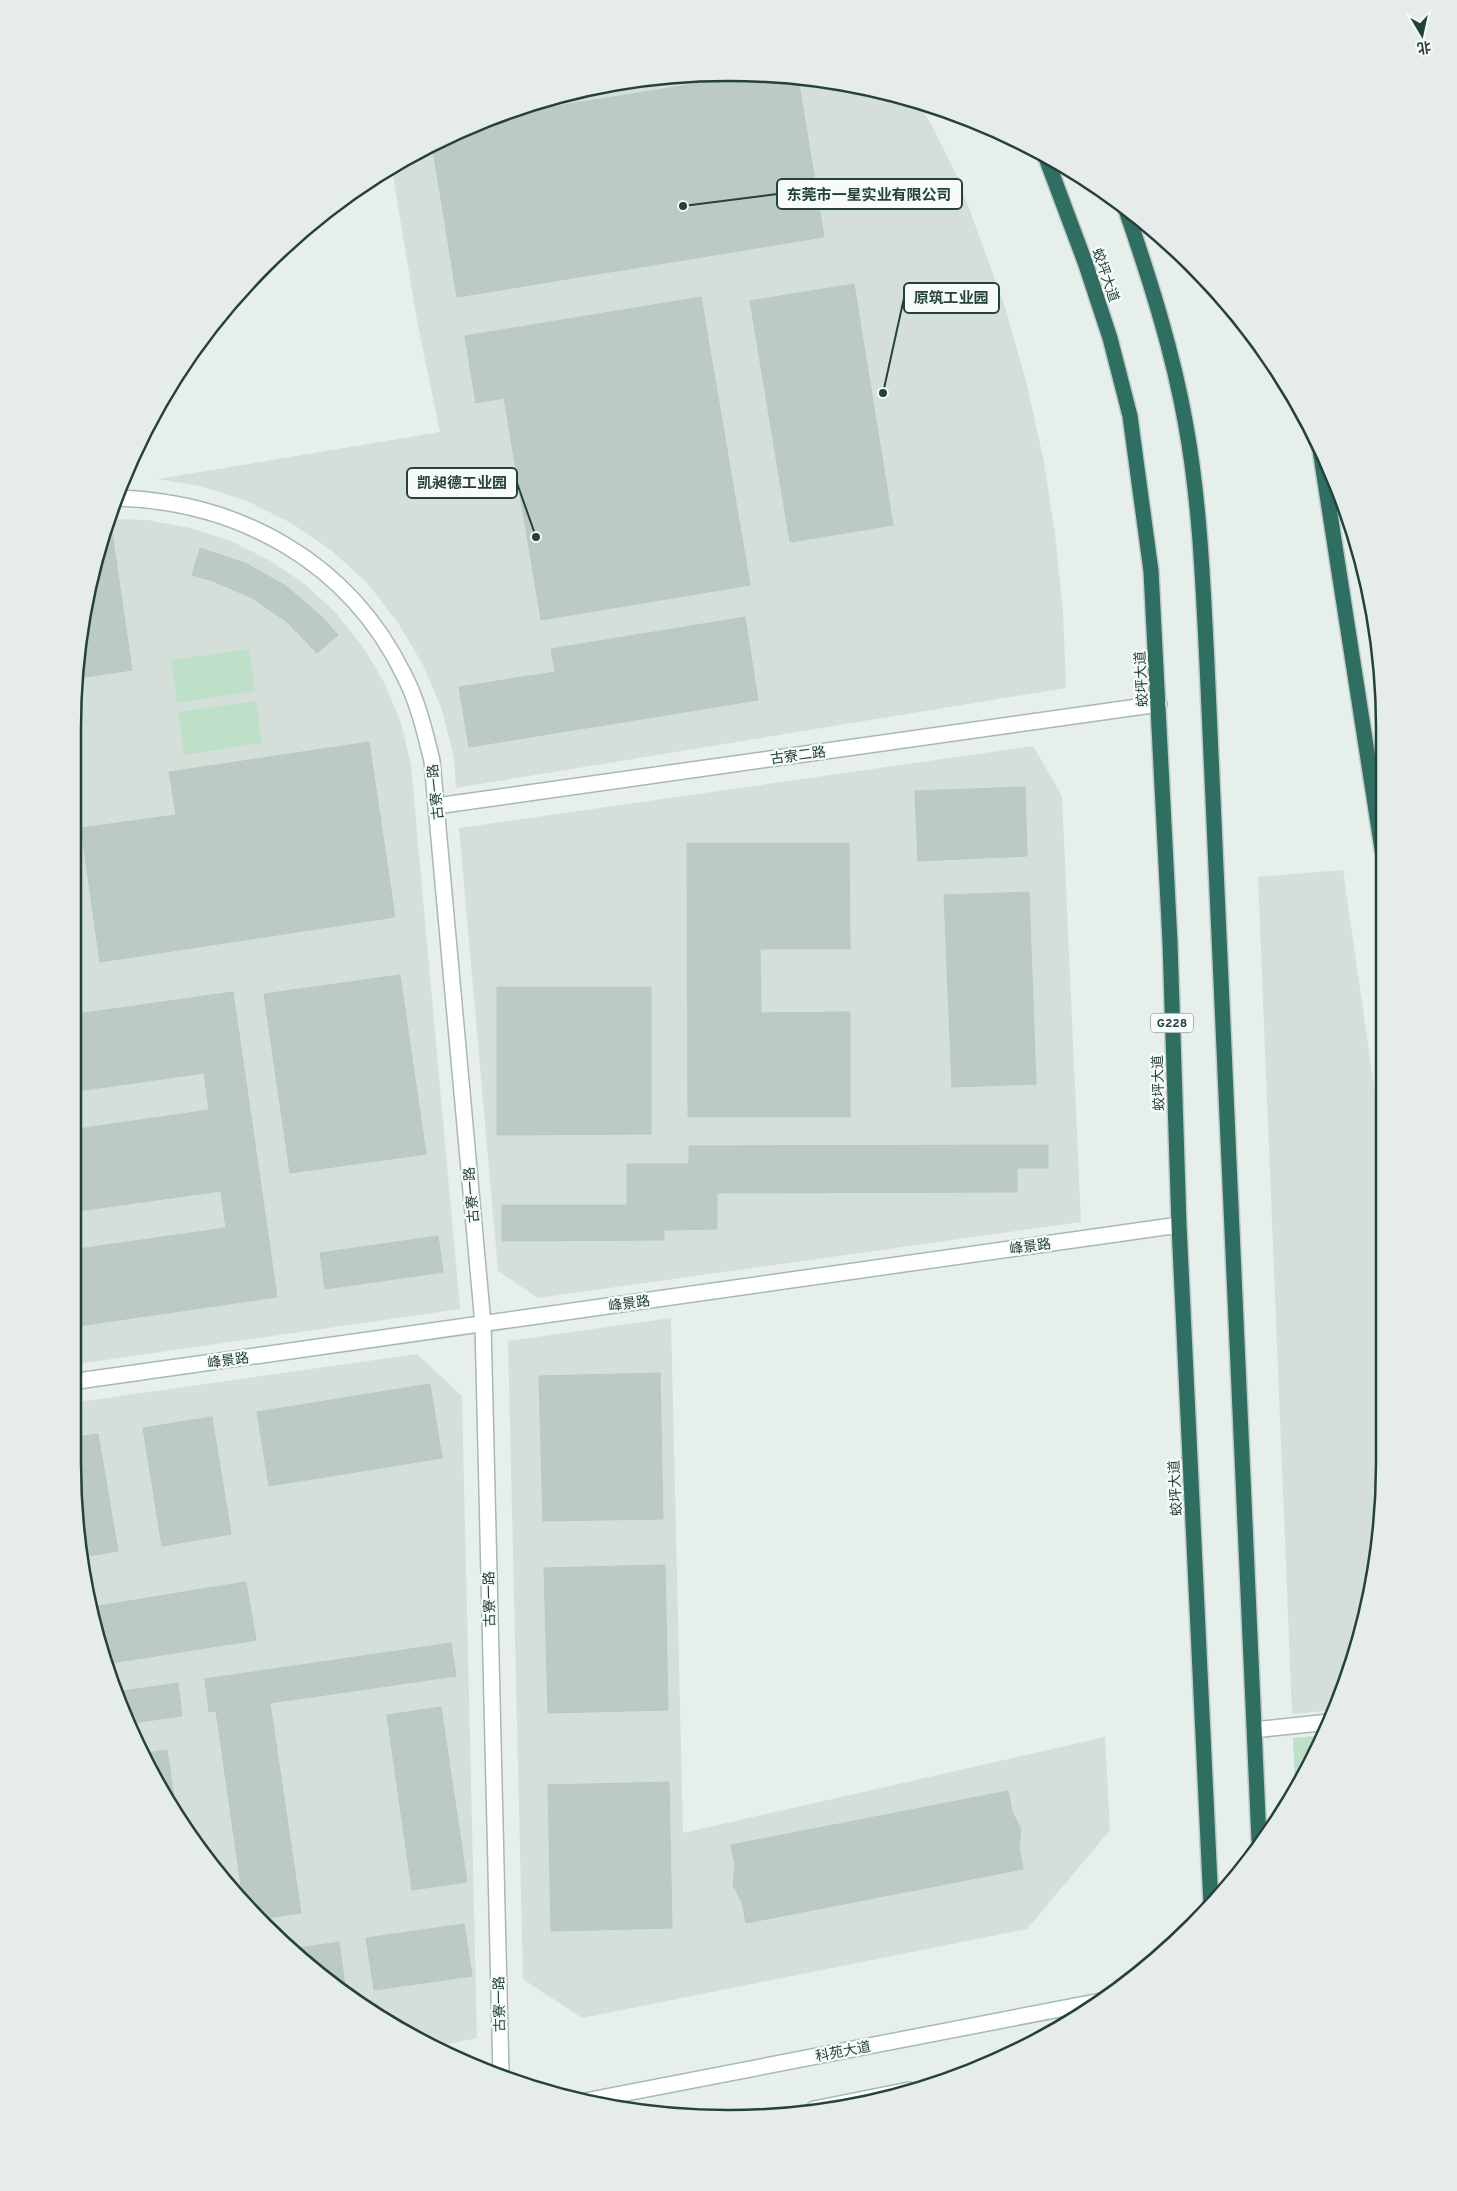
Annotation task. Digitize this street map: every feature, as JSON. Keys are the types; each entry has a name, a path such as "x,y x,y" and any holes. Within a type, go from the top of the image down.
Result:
{"highway":[{"name":"蛟坪大道","path":"1049,167 1085,262 1110,338 1130,416 1151,571 1159,704 1179,1225 1210,1894"},
{"path":"1130,221 1144,262 1167,344 1186,425 1198,508 1208,674 1259,1834"},
{"path":"1324,477 1376,810"}],"street":[{"name":"古寮一路","path":"124,498 149,499 195,507 239,521 280,541 318,568 352,599 381,635 390,650 404,674 421,717 432,761 483,1324 501,2068"},
{"name":"古寮二路","path":"436,806 1159,704"},
{"name":"峰景路","path":"81,1381 1179,1225"},
{"path":"1254,1730 1320,1723"},
{"name":"科苑大道","path":"604,2097 1082,2005"}],"shaded area":[{"path":"728,81 813,87 896,103 923,112 958,178 1005,307 1026,381 1043,457 1055,533 1063,611 1066,688 456,788 454,758 442,710 423,665 398,623 368,584 332,551 291,523 247,501 200,486 158,479 440,432 418,326 393,175 442,148 481,131 561,103 602,94 644,87"},
{"path":"116,519 147,520 190,528 231,541 269,560 305,584 336,613 363,647 385,684 401,723 411,765 460,1309 81,1364 81,728 87,644 94,602 103,561"},
{"path":"1033,746 1062,796 1081,1222 538,1298 498,1271 459,828"},
{"path":"1343,870 1376,1100 1376,1462 1370,1547 1354,1630 1326,1711 1292,1714 1258,877"},
{"path":"671,1318 683,1833 1105,1737 1110,1830 1027,1929 582,2018 523,1979 508,1341"},
{"path":"417,1354 462,1396 477,2038 446,2045 369,2001 334,1976 271,1920 242,1889 215,1857 190,1822 148,1749 116,1671 103,1630 87,1547 81,1462 81,1402"}],"green space":[{"path":"249,649 255,691 177,703 171,660"},
{"path":"256,701 262,743 184,755 178,712"},
{"path":"1315,1736 1295,1776 1293,1738"}],"building":[{"path":"728,81 799,86 824,237 457,297 433,153 481,131 546,108 706,82"},
{"path":"854,284 893,525 790,542 750,301"},
{"path":"701,297 750,585 541,620 504,398 476,403 465,336"},
{"path":"112,533 132,670 84,677 94,602 103,561"},
{"path":"200,548 245,563 286,586 322,617 338,635 317,653 287,622 252,598 213,581 192,575"},
{"path":"745,617 758,700 469,747 459,687 555,672 551,649"},
{"path":"369,742 395,917 100,962 81,828 176,815 169,772"},
{"path":"1025,787 1027,856 918,861 915,791"},
{"path":"687,843 849,843 850,949 760,949 761,1013 850,1012 850,1117 688,1117"},
{"path":"1029,892 1036,1084 952,1087 944,895"},
{"path":"400,975 426,1154 290,1173 264,994"},
{"path":"497,987 651,987 651,1134 497,1135"},
{"path":"233,992 277,1297 81,1326 81,1249 226,1228 221,1191 81,1211 81,1129 209,1110 204,1073 81,1091 81,1014"},
{"path":"1048,1145 1048,1168 1017,1168 1017,1192 717,1193 717,1229 664,1230 664,1240 502,1241 502,1205 627,1205 627,1164 689,1164 689,1146"},
{"path":"438,1236 443,1272 325,1289 320,1253"},
{"path":"660,1373 663,1519 543,1521 539,1376"},
{"path":"430,1384 442,1458 269,1486 257,1412"},
{"path":"212,1417 231,1534 162,1546 143,1428"},
{"path":"98,1434 118,1551 88,1556 83,1505 81,1437"},
{"path":"665,1565 668,1710 548,1713 544,1568"},
{"path":"246,1582 256,1640 113,1663 98,1606"},
{"path":"451,1643 456,1676 270,1703 301,1913 269,1918 241,1888 216,1711 209,1712 205,1679"},
{"path":"178,1683 182,1716 136,1722 124,1691"},
{"path":"441,1707 467,1882 412,1890 387,1715"},
{"path":"167,1750 174,1796 168,1786 150,1752"},
{"path":"669,1782 672,1928 551,1931 548,1785"},
{"path":"1008,1791 1012,1812 1021,1829 1019,1848 1023,1869 746,1923 742,1902 733,1885 735,1865 731,1845"},
{"path":"464,1924 472,1976 374,1990 366,1938"},
{"path":"339,1942 345,1984 334,1976 301,1948"}],"place":[{"name":"东莞市一星实业有限公司","path":"683,206"},
{"name":"原筑工业园","path":"883,393"},
{"name":"凯昶德工业园","path":"536,537"}]}
